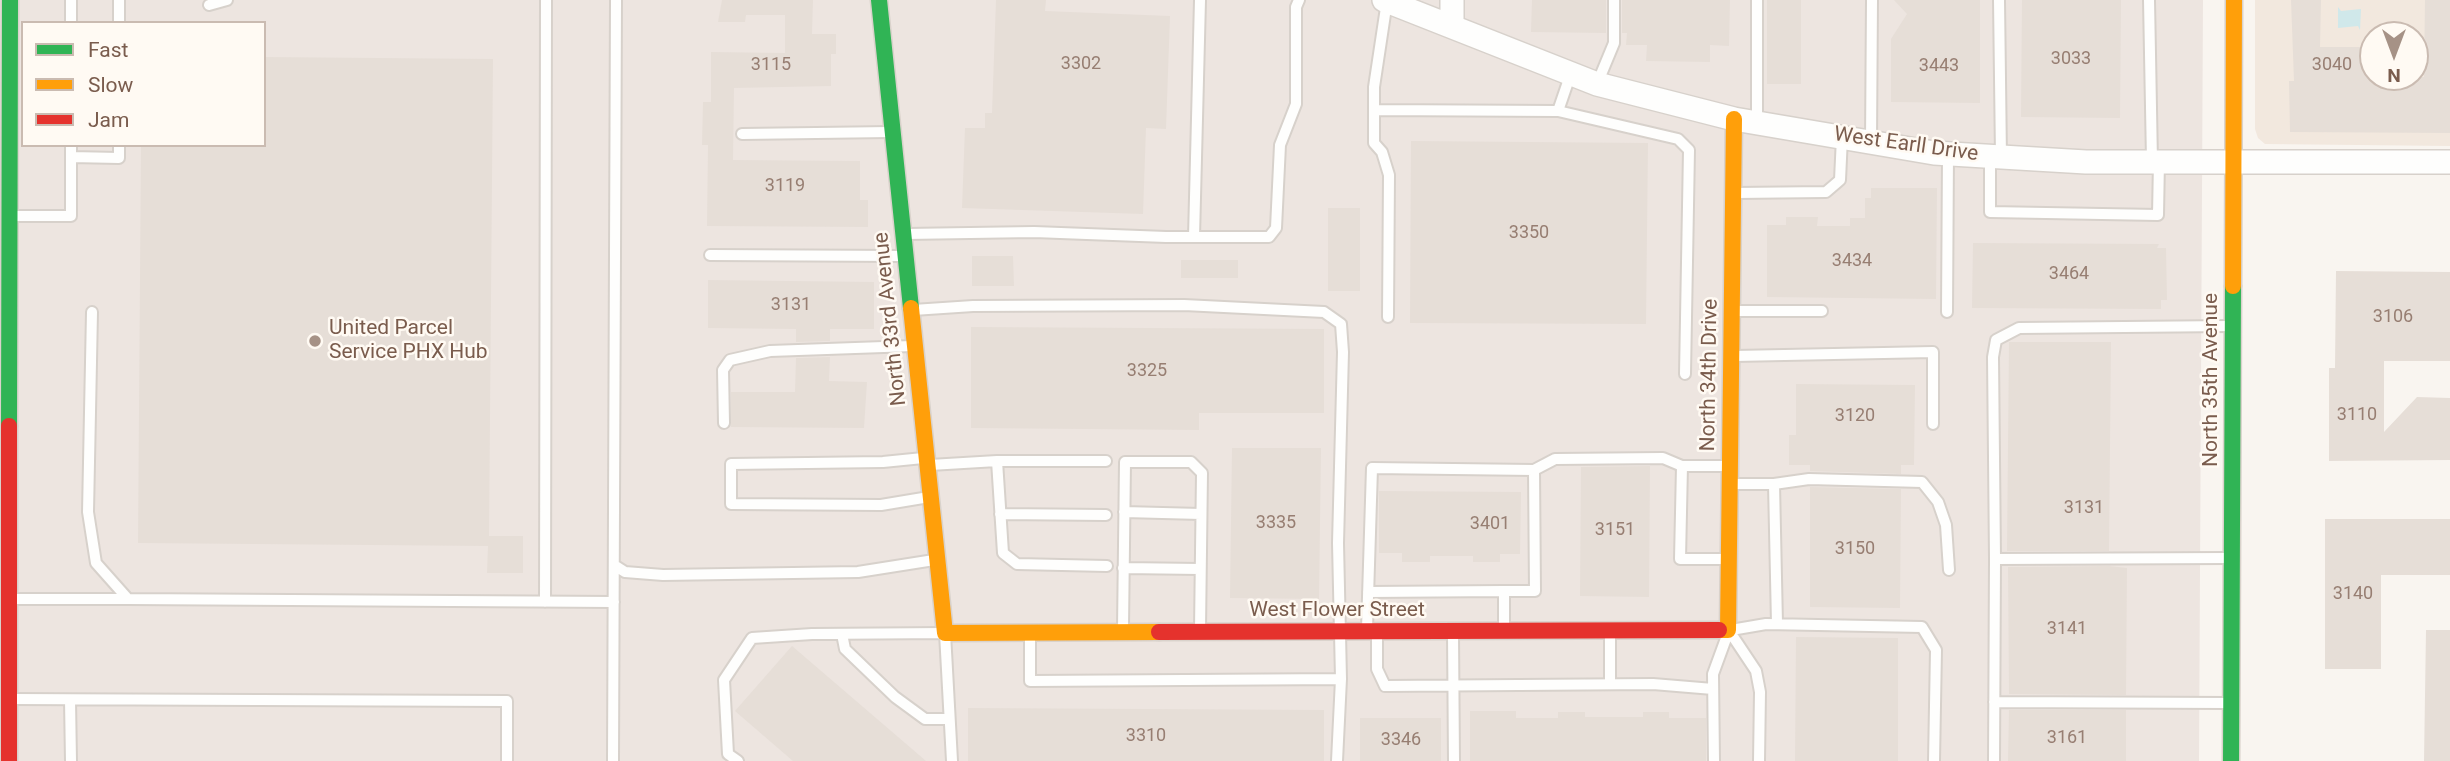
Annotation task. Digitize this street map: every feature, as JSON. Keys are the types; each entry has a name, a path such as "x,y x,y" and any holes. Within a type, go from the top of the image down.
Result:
{"street":[{"path":"9,761 4,699 9,599 5,484 5,236 10,216 5,95 10,0"},
{"name":"North 33rd Avenue","path":"879,0 945,633"},
{"name":"West Earll Drive","path":"1385,0 1597,84 1734,119 1948,154 2086,162 2450,162"},
{"path":"1452,0 1452,25"},
{"name":"North 35th Avenue","path":"2231,761 2234,0"},
{"name":"North 34th Drive","path":"1728,630 1734,119"},
{"name":"West Flower Street","path":"945,633 1728,630"}],"lane":[{"path":"71,0 71,21"},
{"path":"119,0 119,21"},
{"path":"209,5 227,0"},
{"path":"545,602 547,0"},
{"path":"613,761 617,0"},
{"path":"1194,237 1200,0"},
{"path":"903,234 1034,232 1269,237 1276,228 1280,145 1296,104 1296,7 1299,0"},
{"path":"1385,0 1374,87 1374,144 1382,152 1389,175 1388,317"},
{"path":"1597,84 1614,43 1614,0"},
{"path":"1757,0 1757,123"},
{"path":"1871,142 1872,0"},
{"path":"1999,0 1995,157 1990,212 2158,215 2149,0"},
{"path":"1558,111 1571,73"},
{"path":"1374,110 1558,111 1678,139 1689,150 1685,374"},
{"path":"742,134 892,132"},
{"path":"1733,193 1826,192 1840,180 1842,137"},
{"path":"10,216 71,216 71,151 119,158 119,147"},
{"path":"1947,312 1948,154"},
{"path":"710,255 905,256"},
{"path":"911,310 973,306 1184,305 1324,312 1341,324 1343,352 1338,544 1341,679 1337,761"},
{"path":"1731,311 1822,311"},
{"path":"92,312 88,512 96,563 128,598"},
{"path":"1994,761 1993,357 1996,340 2019,328 2233,326"},
{"path":"724,423 723,370 730,360 770,351 915,346"},
{"path":"1731,356 1933,352 1933,424"},
{"path":"1713,689 1610,684 1385,686 1377,669 1368,592 1372,468 1534,470 1555,459 1663,458 1682,466 1730,466"},
{"path":"997,461 1003,553 1017,564 1107,566"},
{"path":"930,497 881,505 731,504 731,464 1105,461"},
{"path":"1123,632 1125,462 1191,462 1202,473 1200,632"},
{"path":"1682,466 1680,559 1729,559"},
{"path":"1368,592 1535,591 1534,470"},
{"path":"1730,484 1774,484 1809,479 1922,482 1938,502 1946,525 1949,570"},
{"path":"1774,484 1777,624"},
{"path":"1124,512 1201,513"},
{"path":"1000,513 1106,515"},
{"path":"1995,559 2232,558"},
{"path":"614,565 625,572 663,575 844,572 937,559"},
{"path":"1123,568 1200,569"},
{"path":"1504,591 1504,631"},
{"path":"9,599 614,602"},
{"path":"1728,630 1777,624 1922,627 1936,650 1934,761"},
{"path":"1714,761 1713,674 1728,630"},
{"path":"1728,630 1756,671 1760,692 1759,761"},
{"path":"1453,631 1454,761"},
{"path":"1610,631 1610,684"},
{"path":"738,761 728,754 724,680 752,638 945,633 952,761"},
{"path":"1030,633 1030,681 1341,679"},
{"path":"842,634 845,649 895,696 925,719 948,719"},
{"path":"4,699 508,701 507,761"},
{"path":"70,700 71,761"},
{"path":"1994,702 2231,703"}],"shaded area":[{"path":"0,0 2203,0 2199,761 0,761"},
{"path":"2255,0 2450,0 2450,146 2265,144 2258,138 2255,129"}],"water":[{"path":"2338,7 2341,11 2361,9 2359,28 2338,28"}],"building":[{"path":"722,0 813,0 812,34 836,34 836,54 831,54 831,86 734,88 733,160 860,161 860,200 868,200 868,227 707,226 708,145 702,145 703,102 711,102 711,52 785,53 785,15 746,15 745,22 718,22"},
{"path":"996,0 1046,0 1045,11 1170,16 1166,129 1146,128 1143,214 962,208 965,128 985,128 985,113 992,113"},
{"path":"1532,0 1606,0 1606,33 1531,32"},
{"path":"1622,0 1730,0 1729,46 1710,45 1710,62 1646,61 1647,45 1626,45 1627,33 1622,33"},
{"path":"1767,0 1801,0 1801,84 1767,84"},
{"path":"1894,0 1980,0 1980,103 1891,102 1891,39 1907,14"},
{"path":"2022,0 2121,0 2120,118 2021,117"},
{"path":"2291,0 2321,0 2320,47 2359,47 2359,91 2429,91 2429,21 2425,21 2425,0 2450,0 2450,133 2290,132 2289,81 2294,81"},
{"name":"United Parcel Service PHX Hub","path":"266,57 493,59 489,536 523,536 523,573 487,573 488,546 138,543 141,147 266,147"},
{"path":"1411,141 1648,143 1646,324 1410,323"},
{"path":"1871,188 1937,188 1936,299 1767,297 1767,225 1786,225 1786,217 1818,217 1817,226 1850,226 1850,218 1865,218 1865,198 1871,198"},
{"path":"1328,208 1360,208 1360,291 1328,291"},
{"path":"1973,243 2159,244 2157,248 2166,248 2167,300 2161,300 2161,309 1972,308"},
{"path":"972,256 1013,256 1014,286 972,286"},
{"path":"1181,260 1238,260 1238,278 1181,278"},
{"path":"2336,271 2450,272 2450,361 2384,361 2384,432 2417,397 2450,398 2450,460 2329,461 2329,368 2335,368"},
{"path":"708,280 874,282 874,329 830,329 830,341 796,342 796,329 708,328"},
{"path":"971,327 1324,329 1324,413 1199,413 1199,430 971,428"},
{"path":"2009,342 2111,342 2109,551 2007,551"},
{"path":"830,357 829,381 867,382 864,428 731,427 731,392 795,392 796,358"},
{"path":"1796,384 1915,385 1914,465 1901,465 1901,474 1810,471 1810,465 1789,465 1789,435 1796,435"},
{"path":"1232,448 1321,448 1319,599 1230,598"},
{"path":"1650,466 1649,597 1580,596 1581,467"},
{"path":"1810,487 1901,489 1900,608 1810,607"},
{"path":"1379,491 1521,492 1520,554 1500,554 1500,562 1473,562 1473,556 1430,556 1430,562 1402,562 1402,553 1379,553"},
{"path":"2325,519 2450,519 2450,575 2381,575 2381,669 2325,669"},
{"path":"2008,567 2127,568 2126,695 2009,694"},
{"path":"2426,630 2450,630 2450,761 2424,761"},
{"path":"1796,637 1898,638 1898,761 1795,761"},
{"path":"792,646 926,761 793,761 735,711"},
{"path":"968,708 1324,710 1324,761 968,761"},
{"path":"2009,710 2126,710 2126,761 2008,761"},
{"path":"1470,711 1516,711 1516,718 1558,718 1558,712 1585,712 1585,717 1643,717 1643,712 1669,712 1669,718 1706,718 1706,761 1470,761"},
{"path":"1360,718 1441,718 1441,761 1360,761"}],"traffic: fast":[{"path":"9,426 10,0"},
{"path":"879,0 911,308"},
{"path":"2231,761 2233,286"}],"traffic: slow":[{"path":"2233,286 2234,0"},
{"path":"1719,630 1728,630 1734,119"},
{"path":"911,308 945,633 1159,632"}],"traffic: jam":[{"path":"9,426 9,761"},
{"path":"1159,632 1719,630"}],"place":[{"name":"United Parcel Service PHX Hub","path":"315,341"}]}
